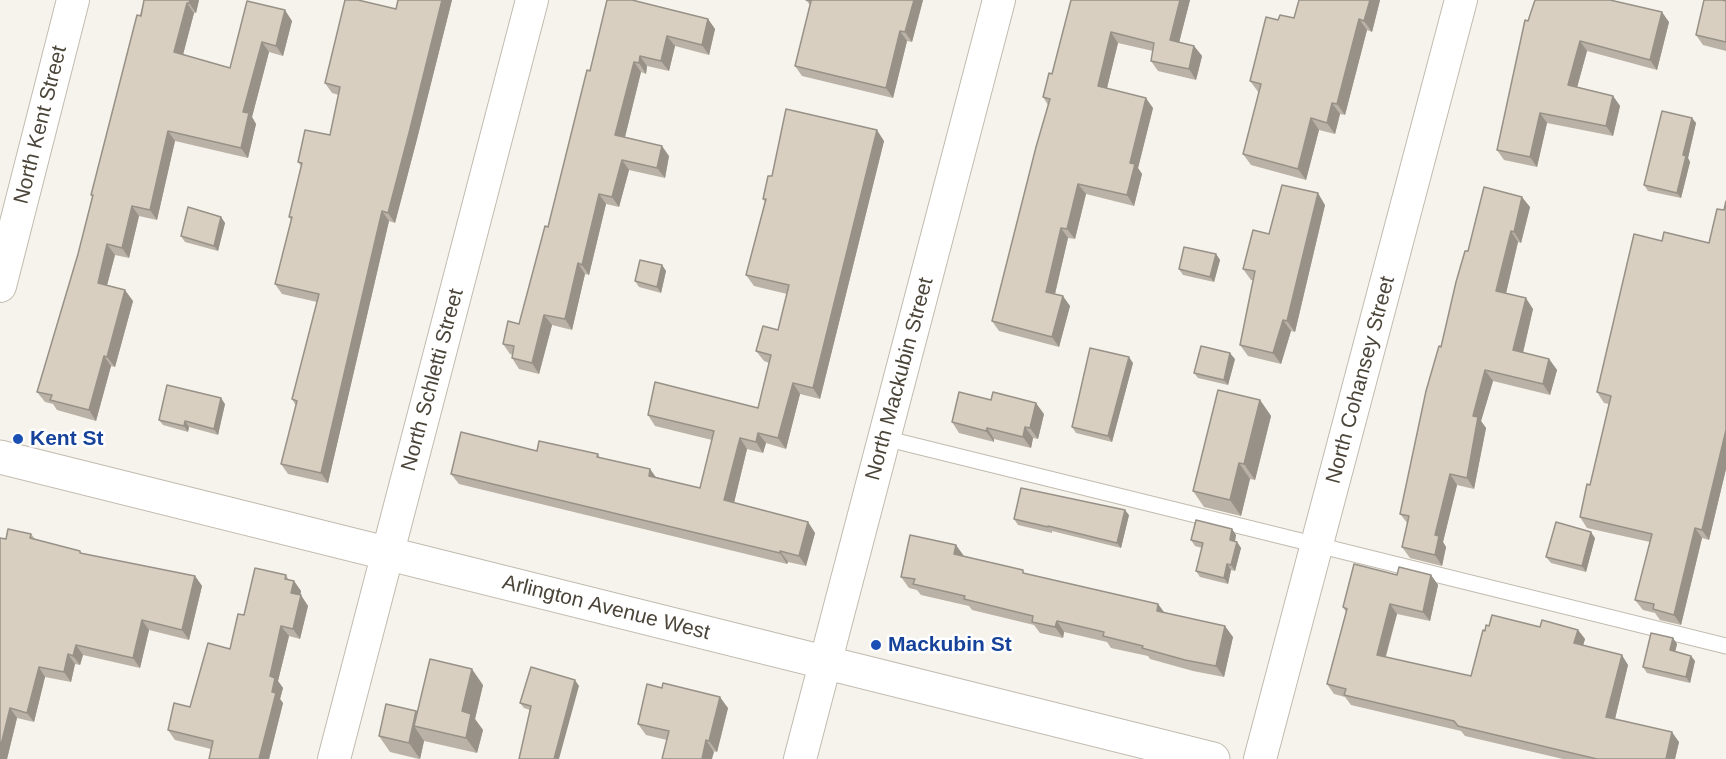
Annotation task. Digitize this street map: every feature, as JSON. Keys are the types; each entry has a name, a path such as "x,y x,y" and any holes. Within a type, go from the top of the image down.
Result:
{"street":[{"name":"North Kent Street","path":"0,286 73,0"},
{"name":"North Schletti Street","path":"334,759 532,0"},
{"name":"North Mackubin Street","path":"800,759 999,0"},
{"name":"North Cohansey Street","path":"1260,759 1461,0"},
{"name":"Arlington Avenue West","path":"0,457 1213,759"}],"lane":[{"path":"884,438 1726,646"}],"building":[{"path":"144,0 190,0 187,3 174,52 230,68 247,1 285,10 276,46 262,42 243,112 249,113 241,148 168,131 150,210 132,206 122,248 107,244 98,283 125,290 107,357 104,356 89,410 50,400 52,395 37,392 78,254 137,15 141,16"},
{"path":"345,0 358,0 396,9 398,0 442,0 388,213 382,211 321,473 281,464 297,401 292,399 319,294 275,284 292,217 289,217 302,163 298,162 305,130 330,135 340,87 325,83"},
{"path":"607,0 632,0 708,19 702,45 667,36 661,61 640,56 639,63 634,62 615,135 662,146 657,168 622,160 612,197 599,194 582,265 578,263 565,319 544,315 532,363 512,358 514,346 503,344 508,321 519,324 545,226 548,227"},
{"path":"806,0 914,0 905,32 900,31 886,88 795,66 811,1"},
{"path":"1071,0 1180,0 1170,40 1194,46 1189,69 1151,61 1154,43 1111,32 1098,86 1146,98 1130,163 1135,164 1127,195 1078,184 1067,229 1061,228 1046,292 1063,296 1052,337 992,321 1050,99 1043,97 1049,73 1052,74"},
{"path":"1299,0 1370,0 1364,21 1359,19 1337,104 1332,103 1327,123 1311,118 1298,169 1243,154 1261,84 1250,81 1266,17 1278,20 1280,15 1294,18"},
{"path":"1535,0 1610,0 1662,12 1650,60 1580,41 1568,85 1613,96 1606,126 1540,113 1530,157 1497,150 1525,20 1528,21"},
{"path":"1704,0 1726,1 1726,42 1696,35"},
{"path":"786,109 877,130 813,388 793,383 778,438 758,433 756,442 740,438 724,500 808,522 799,556 451,474 461,432 537,451 539,441 598,454 597,457 650,469 649,476 700,488 714,431 648,415 655,382 758,408 771,355 756,351 763,326 778,330 789,285 746,275 766,199 763,199 768,176 772,176"},
{"path":"1662,111 1692,118 1677,193 1644,185"},
{"path":"1282,185 1318,193 1287,321 1283,320 1273,353 1240,345 1255,271 1243,269 1253,230 1269,234"},
{"path":"1484,187 1522,197 1496,291 1526,298 1513,350 1549,359 1543,384 1485,370 1473,416 1478,417 1467,478 1450,474 1435,535 1439,536 1435,555 1402,547 1409,516 1400,514 1426,391 1439,346 1441,347 1456,282 1465,251 1468,251"},
{"path":"1726,201 1726,430 1702,530 1695,528 1674,615 1653,609 1654,604 1635,600 1652,534 1580,517 1611,396 1597,392 1634,234 1662,241 1664,232 1709,243 1717,209 1724,210"},
{"path":"188,207 221,217 214,246 181,236"},
{"path":"1184,247 1216,254 1210,277 1179,269"},
{"path":"640,260 662,265 657,287 635,281"},
{"path":"1201,346 1230,353 1224,380 1194,373"},
{"path":"1090,348 1129,357 1108,436 1072,427"},
{"path":"167,385 221,398 214,429 185,421 184,426 159,420"},
{"path":"1218,390 1260,400 1244,464 1239,463 1230,500 1193,491"},
{"path":"959,392 991,400 993,392 1036,403 1030,428 1025,427 1023,437 952,422"},
{"path":"1021,488 1125,510 1117,543 1014,519"},
{"path":"1196,520 1232,529 1230,540 1237,542 1231,565 1227,564 1224,578 1196,571 1203,543 1191,540"},
{"path":"1556,522 1591,532 1582,566 1546,557"},
{"path":"8,529 31,534 30,538 80,551 80,553 195,576 182,630 142,620 133,658 76,645 73,656 68,654 64,672 39,667 27,713 10,708 0,749 0,538 6,539"},
{"path":"910,535 956,545 954,554 1023,570 1023,573 1158,604 1157,611 1225,626 1216,666 1142,648 1143,646 1103,636 1104,632 1057,621 1055,627 1032,622 1033,616 964,599 965,596 913,584 915,579 901,577"},
{"path":"1354,564 1397,575 1399,567 1431,575 1423,612 1390,604 1377,655 1471,676 1483,630 1485,631 1486,625 1489,626 1492,615 1540,627 1542,620 1578,630 1574,643 1622,655 1606,717 1672,732 1666,759 1597,759 1458,726 1454,721 1344,695 1346,689 1327,684 1347,609 1343,607"},
{"path":"255,568 286,575 285,579 294,581 291,593 301,595 293,629 281,626 270,676 275,678 272,692 276,693 259,759 209,759 213,741 168,730 174,703 190,707 208,643 230,649 238,614 244,615"},
{"path":"1651,633 1673,638 1670,650 1691,656 1686,677 1643,667"},
{"path":"430,659 472,669 462,711 471,714 466,738 414,726"},
{"path":"531,667 575,680 554,759 519,759 531,706 520,703"},
{"path":"663,683 720,697 702,759 662,759 669,731 638,724 647,684 662,688"},
{"path":"386,704 416,711 409,743 379,736"}],"place":[{"name":"Kent St","path":"18,439"},
{"name":"Mackubin St","path":"876,645"}]}
